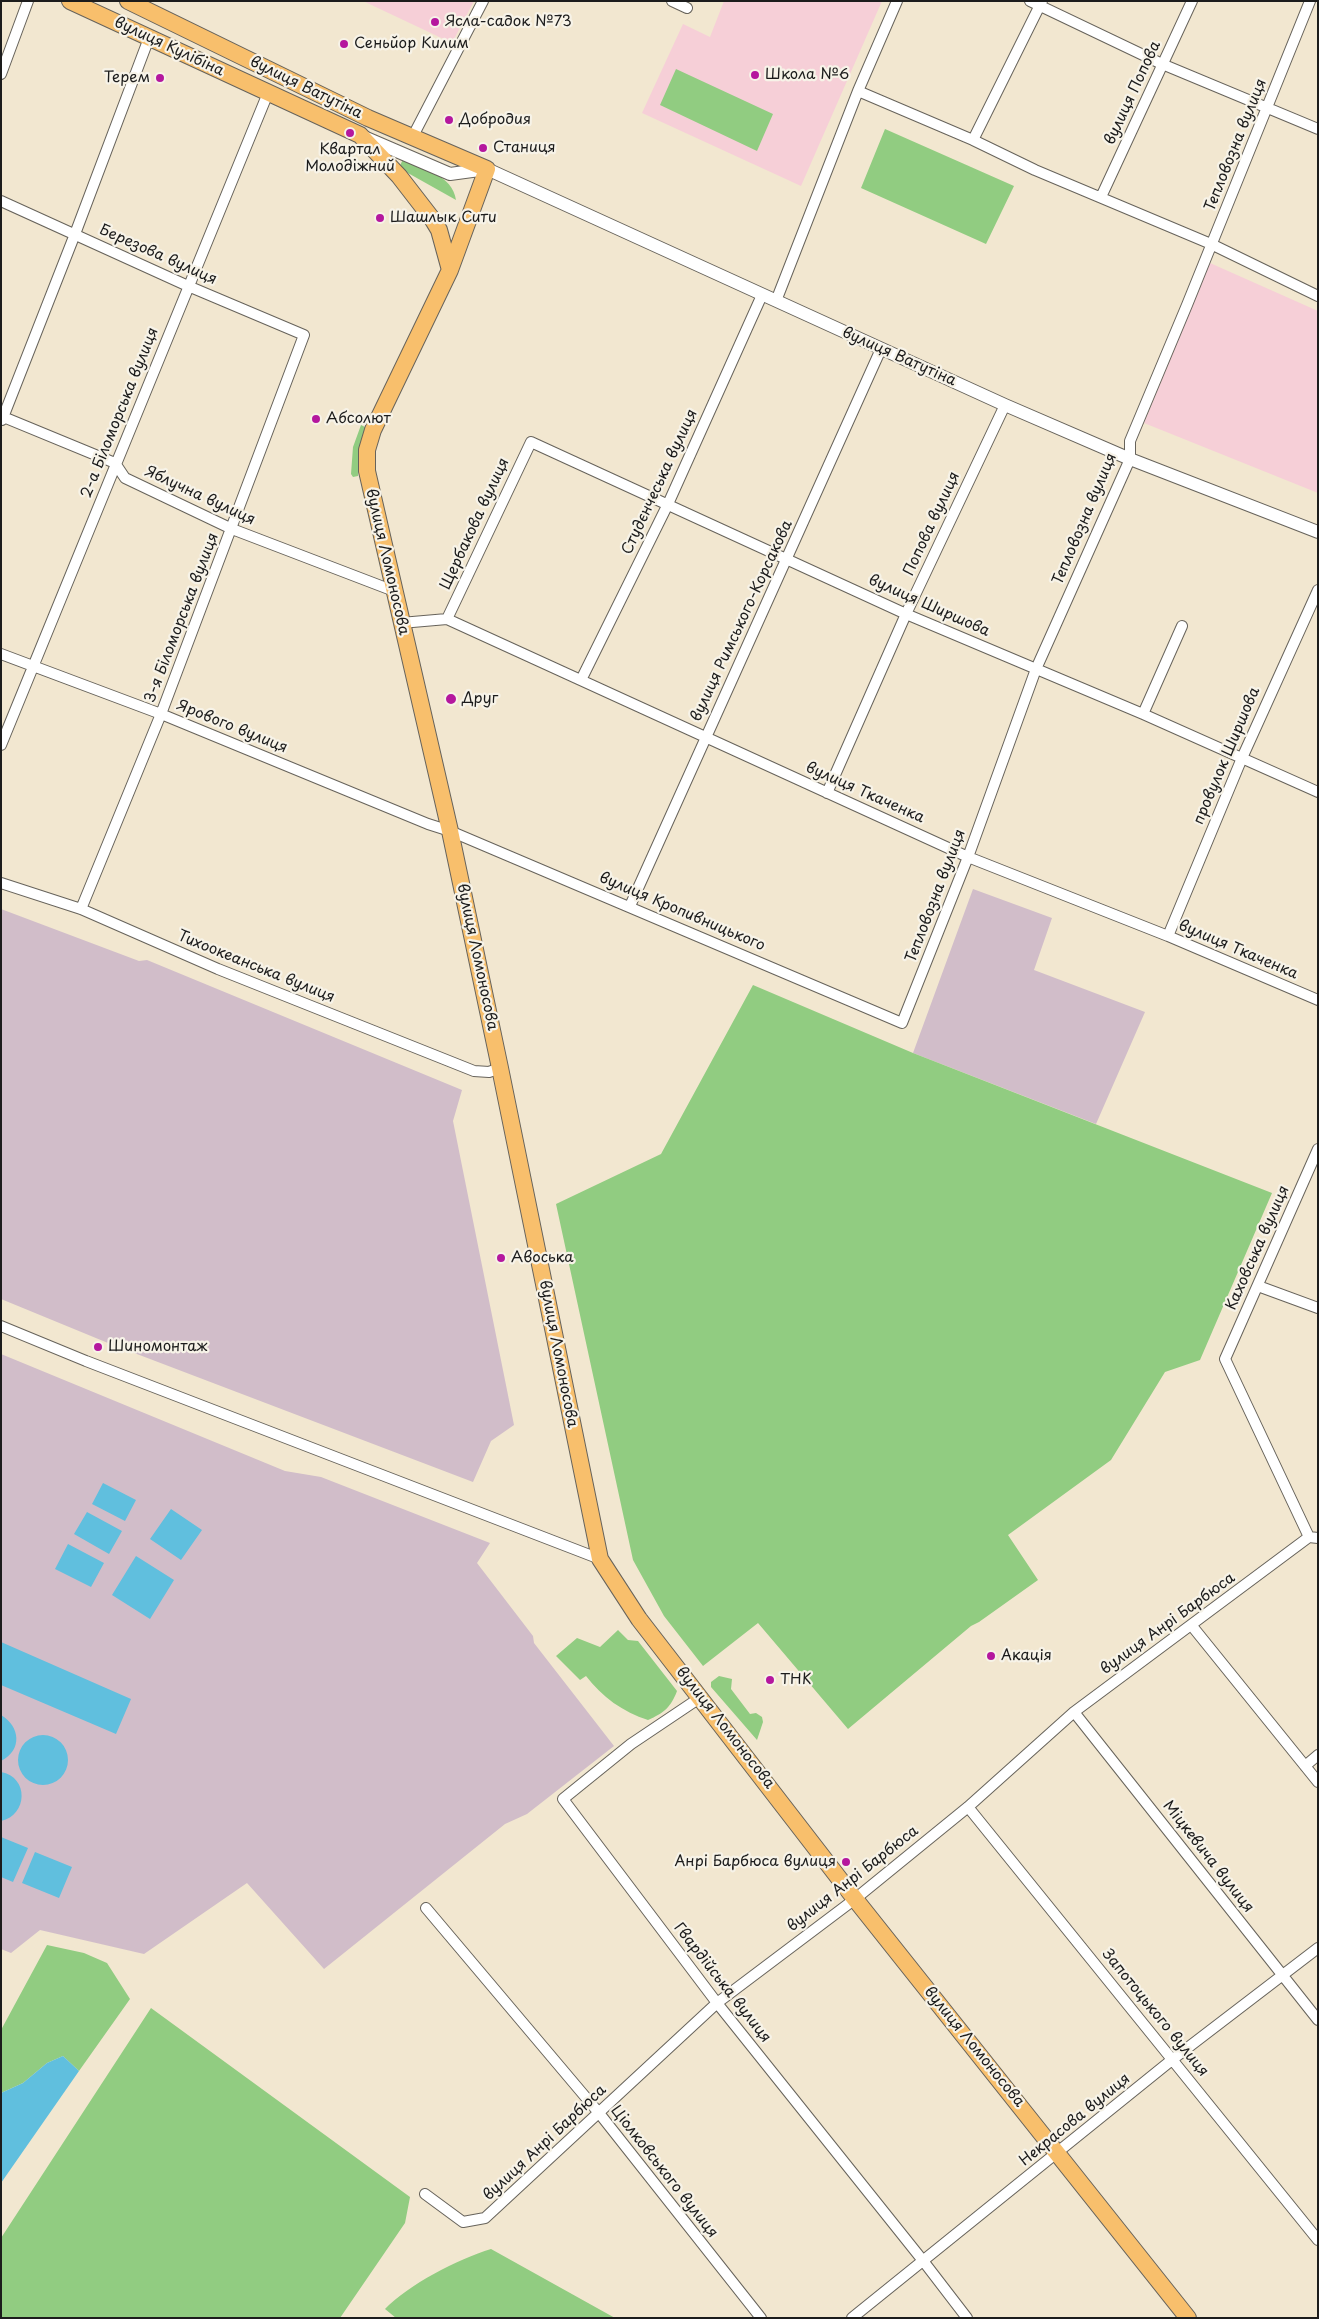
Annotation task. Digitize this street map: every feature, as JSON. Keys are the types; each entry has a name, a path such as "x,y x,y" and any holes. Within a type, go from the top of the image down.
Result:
{"main road":[{"name":"вулиця Кулібіна","path":"70,1 268,93"},
{"name":"вулиця Ватутіна","path":"128,1 368,118 486,169"},
{"name":"вулиця Ватутіна","path":"268,93 360,135"},
{"path":"360,135 399,176 433,220 439,230 450,270"},
{"name":"вулиця Ломоносова","path":"486,169 450,270 385,403 367,450 371,492 450,830 600,1559 639,1619 856,1899 1188,2318"}],"street":[{"path":"1,74 28,1"},
{"path":"413,136 483,1"},
{"path":"672,1 686,8"},
{"path":"776,302 858,91 897,1"},
{"path":"1030,1 1041,4 1162,64 1318,128"},
{"name":"вулиця Попова","path":"1101,197 1192,1"},
{"name":"Тепловозна вулиця","path":"902,1023 968,857 1036,668 1130,459 1130,441 1310,1"},
{"path":"973,140 1041,4"},
{"path":"2,418 75,234 149,38"},
{"path":"858,91 973,140 1035,170 1211,244 1318,296"},
{"name":"2-а Біломорська вулиця","path":"1,745 268,93"},
{"name":"вулиця Ватутіна","path":"360,135 450,174 486,169 1005,405 1130,459 1318,532"},
{"name":"Березова вулиця","path":"1,200 188,286 304,335"},
{"name":"Студєнчеська вулиця","path":"581,680 668,504 762,295"},
{"name":"3-я Біломорська вулиця","path":"81,909 161,714 304,335"},
{"name":"вулиця Римського-Корсакова","path":"630,906 704,738 881,349"},
{"name":"Попова вулиця","path":"827,793 906,614 1005,405"},
{"name":"Яблучна вулиця","path":"2,418 115,463 125,478 232,529 394,591"},
{"name":"вулиця Ширшова","path":"531,442 906,614 1143,714 1318,792"},
{"name":"Щербакова вулиця","path":"447,619 531,442"},
{"name":"провулок Ширшова","path":"1168,936 1242,758 1318,590"},
{"name":"вулиця Ткаченка","path":"401,623 447,619 968,857 1168,936 1318,1000"},
{"path":"1143,714 1182,626"},
{"name":"Ярового вулиця","path":"1,654 161,714 428,824 450,830"},
{"name":"вулиця Кропивницького","path":"450,830 902,1023"},
{"name":"Тихоокеанська вулиця","path":"1,884 81,909 218,969 474,1071 489,1072 500,1068"},
{"name":"Каховська вулиця","path":"1313,1538 1225,1359 1313,1173 1318,1149"},
{"path":"1258,1286 1318,1308"},
{"path":"1,1326 86,1361 600,1559"},
{"name":"вулиця Анрі Барбюса","path":"425,2194 463,2222 485,2218 717,2003 856,1899 968,1807 1074,1712 1313,1538"},
{"path":"1192,1626 1318,1782"},
{"name":"Гвардійська вулиця","path":"701,1697 631,1744 563,1800 717,2003 967,2318"},
{"name":"Міцкевича вулиця","path":"1074,1712 1318,2020"},
{"path":"1305,1766 1318,1755"},
{"name":"Запотоцького вулиця","path":"968,1807 1174,2059 1318,2240"},
{"name":"Ціолковського вулиця","path":"426,1908 599,2113 761,2318"},
{"name":"Некрасова вулиця","path":"852,2318 1174,2059 1318,1948"}],"shaded area":[{"name":"Ясла-садок №73","path":"363,1 474,1 452,43"},
{"name":"Школа №6","path":"724,1 882,1 801,186 642,113 683,24 710,37"},
{"path":"1210,263 1318,311 1318,493 1144,423"},
{"path":"973,889 1052,918 1034,970 1145,1012 1096,1124 913,1053"},
{"path":"1,909 139,961 147,960 462,1090 453,1121 514,1425 491,1441 473,1482 108,1343 1,1299"},
{"path":"1,1354 285,1471 321,1477 490,1543 477,1563 533,1636 534,1643 614,1746 527,1814 505,1824 324,1969 247,1883 144,1954 40,1930 11,1953 1,1949"}],"green space":[{"path":"676,69 773,114 757,151 660,105"},
{"path":"885,129 1014,186 986,244 861,188"},
{"path":"403,159 443,178 454,191 456,200 399,168"},
{"path":"361,425 367,428 359,450 358,476 353,477 351,474 353,447"},
{"path":"753,985 913,1053 1272,1193 1200,1360 1165,1372 1111,1460 1008,1535 1038,1580 971,1626 848,1729 758,1623 703,1666 664,1616 633,1560 556,1204 661,1154"},
{"path":"618,1630 628,1640 638,1641 677,1691 666,1709 648,1720 630,1713 614,1703 599,1691 586,1676 580,1680 556,1656 577,1638 600,1647"},
{"path":"719,1676 732,1679 731,1689 750,1714 756,1713 762,1717 763,1722 757,1740 711,1687 711,1682"},
{"path":"47,1945 84,1953 107,1963 130,1999 79,2071 63,2056 47,2063 23,2083 1,2093 1,2030"},
{"path":"151,2008 410,2197 405,2223 340,2318 1,2318 1,2238"},
{"path":"491,2249 615,2318 396,2318 385,2309 407,2291 434,2274 464,2259"}],"water":[{"path":"103,1483 136,1500 125,1521 92,1504"},
{"path":"171,1509 202,1530 181,1560 150,1539"},
{"path":"87,1512 122,1531 109,1554 74,1534"},
{"path":"68,1544 104,1563 91,1587 55,1569"},
{"path":"136,1556 174,1580 150,1619 112,1595"},
{"path":"1,1642 131,1699 116,1734 1,1685"},
{"path":"1,1715 12,1725 15,1731 16,1745 13,1751 1,1761"},
{"path":"43,1735 57,1739 64,1746 68,1760 64,1774 57,1781 43,1785 29,1781 22,1774 18,1760 22,1746 29,1739"},
{"path":"1,1772 10,1775 17,1781 22,1796 16,1812 1,1821"},
{"path":"1,1837 28,1848 13,1882 1,1877"},
{"path":"35,1852 72,1867 59,1898 22,1883"},
{"path":"63,2056 79,2071 1,2183 1,2093 23,2083 47,2063"}],"place":[{"name":"Ясла-садок №73","path":"435,22"},
{"name":"Сеньйор Килим","path":"344,44"},
{"name":"Школа №6","path":"755,75"},
{"name":"Терем","path":"160,78"},
{"name":"Добродия","path":"449,120"},
{"name":"Квартал Молодіжний","path":"350,133"},
{"name":"Станиця","path":"483,148"},
{"name":"Шашлык Сити","path":"380,218"},
{"name":"Абсолют","path":"316,419"},
{"name":"Друг","path":"451,699"},
{"name":"Авоська","path":"501,1258"},
{"name":"Шиномонтаж","path":"98,1347"},
{"name":"Акація","path":"991,1656"},
{"name":"ТНК","path":"770,1680"},
{"name":"Анрі Барбюса вулиця","path":"846,1862"}]}
